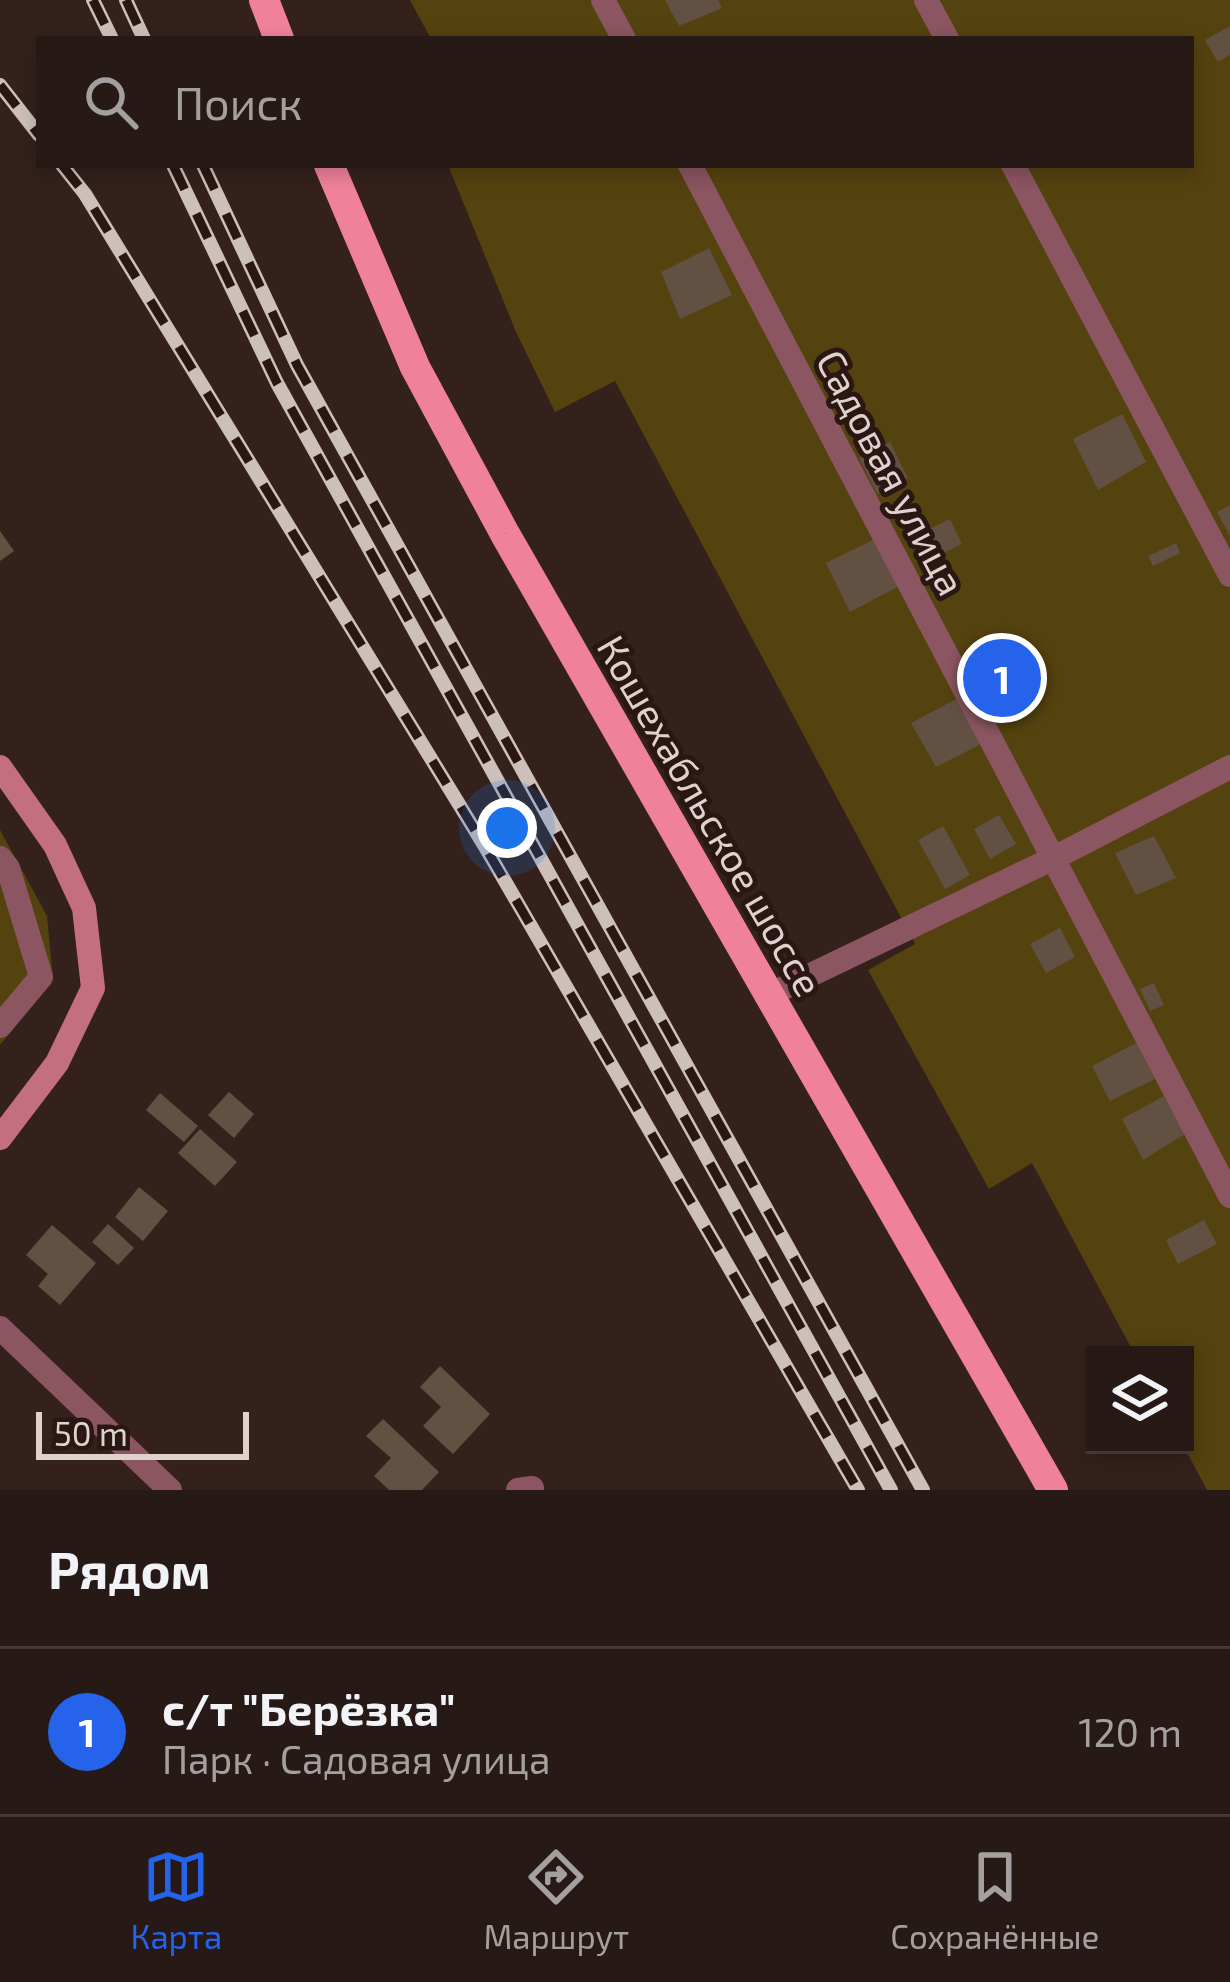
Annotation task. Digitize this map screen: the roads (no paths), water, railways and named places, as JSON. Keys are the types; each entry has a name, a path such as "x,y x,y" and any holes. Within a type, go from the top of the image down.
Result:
{"main road":[{"path":"264,0 279,36"},
{"name":"Кошехабльское шоссе","path":"330,168 416,367 505,534 1053,1490"}],"street":[{"path":"603,0 621,36"},
{"path":"926,0 944,36"},
{"name":"Садовая улица","path":"692,168 1230,1196"},
{"path":"1015,168 1230,575"},
{"path":"0,767 55,845 84,908 93,988 57,1063 0,1138"},
{"path":"769,994 1230,767"},
{"path":"0,858 8,868 41,977 0,1026"},
{"path":"0,1328 170,1490"}],"railway":[{"path":"93,0 111,36"},
{"path":"126,0 143,36"},
{"path":"0,85 36,131"},
{"path":"64,168 85,194 484,845 858,1490"},
{"path":"174,168 277,383 891,1490"},
{"path":"204,168 297,365 923,1490"}],"place":[{"name":"с/т \"Берёзка\"","path":"1002,678"}]}
